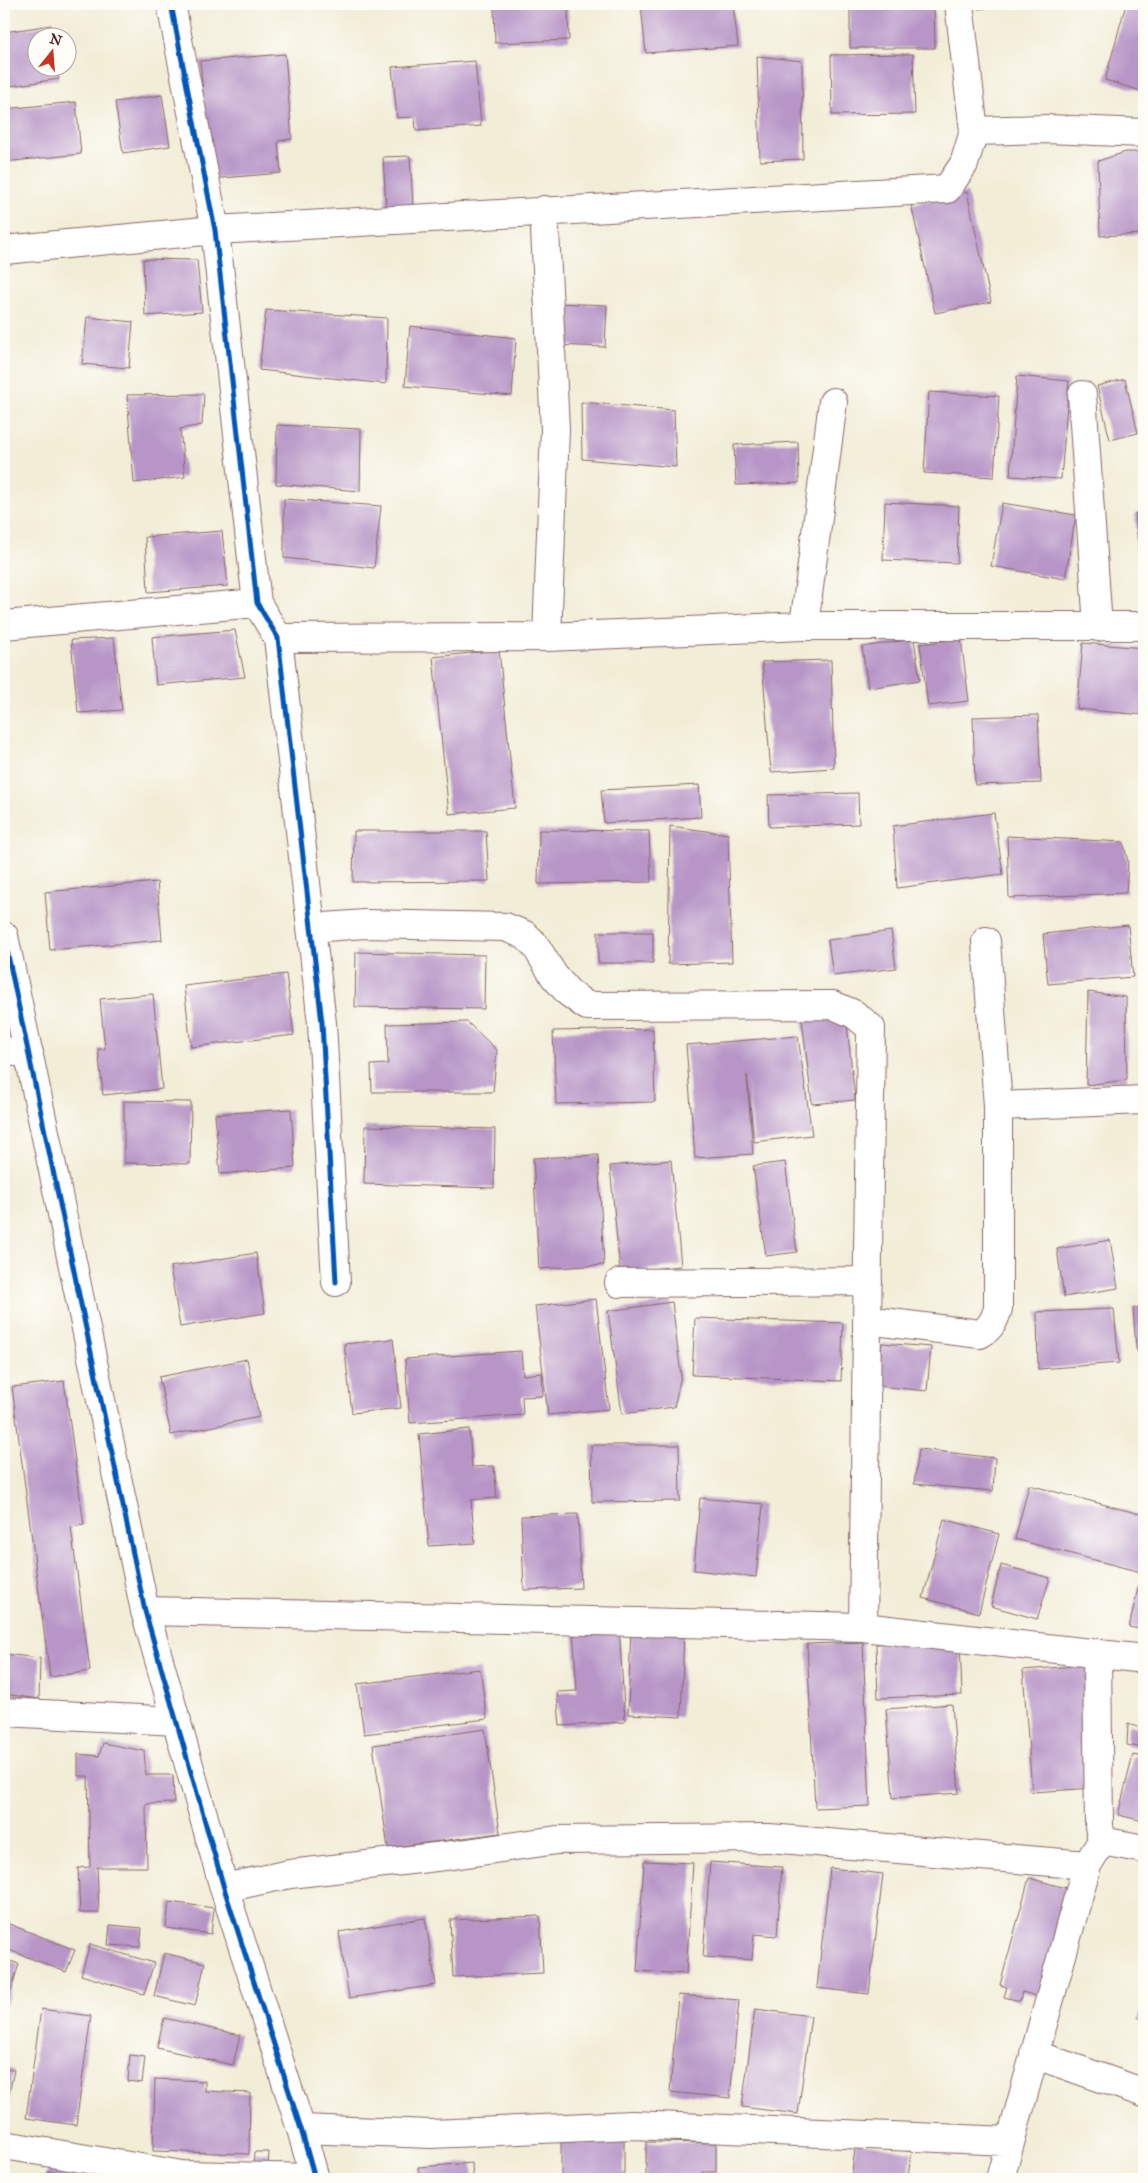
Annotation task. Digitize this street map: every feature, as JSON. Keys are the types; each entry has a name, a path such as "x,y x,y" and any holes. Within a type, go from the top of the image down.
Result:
{"street":[{"path":"171,4 215,230 257,603 278,638 322,1023 336,1282"},
{"path":"4,250 215,230 544,210 947,189 964,164 974,131 959,4"},
{"path":"974,131 1047,129 1144,133"},
{"path":"544,210 555,429 548,637"},
{"path":"1082,395 1098,627"},
{"path":"804,626 833,402"},
{"path":"4,625 257,603"},
{"path":"278,638 548,637 804,626 1144,626"},
{"path":"311,928 365,924 504,927 525,935 535,945 554,976 569,993 587,1006 833,1005 854,1014 871,1028 863,1627"},
{"path":"4,936 16,1052 146,1610 224,1888 301,2129 315,2179 182,2175 4,2145"},
{"path":"867,1320 980,1334 989,1329 998,1309 998,1106 986,941"},
{"path":"998,1106 1144,1100"},
{"path":"619,1283 868,1281"},
{"path":"146,1610 863,1627 1144,1659"},
{"path":"1000,2179 1087,1866 1102,1841 1099,1826 1096,1653"},
{"path":"4,1712 177,1721"},
{"path":"224,1888 290,1874 453,1855 557,1840 769,1838 1087,1866"},
{"path":"1102,1841 1144,1849"},
{"path":"1034,2054 1144,2093"},
{"path":"301,2129 430,2134 632,2125 1010,2141"}],"building":[{"path":"494,4 568,4 569,40 495,43"},
{"path":"733,4 738,46 646,53 641,6"},
{"path":"850,4 934,4 935,48 850,48"},
{"path":"978,4 1021,4 1021,5 978,9"},
{"path":"1126,4 1144,4 1144,92 1105,80"},
{"path":"51,25 51,28 31,28"},
{"path":"28,28 28,78 59,79 4,87 4,32"},
{"path":"285,54 292,139 278,141 281,173 211,179 200,61"},
{"path":"913,54 915,114 832,115 831,55"},
{"path":"757,56 802,61 803,159 760,161"},
{"path":"475,61 481,126 416,131 415,117 397,118 392,67"},
{"path":"162,95 170,146 123,153 115,102"},
{"path":"76,102 81,154 4,162 4,109"},
{"path":"1126,152 1144,152 1144,234 1100,236 1098,161"},
{"path":"410,156 413,205 386,207 383,157"},
{"path":"967,192 991,302 935,313 911,204"},
{"path":"143,259 197,260 202,312 145,316"},
{"path":"556,303 607,305 605,347 554,345"},
{"path":"266,310 387,318 386,384 259,370"},
{"path":"87,317 133,322 129,368 82,364"},
{"path":"410,326 516,338 512,396 405,386"},
{"path":"1017,376 1069,381 1061,479 1010,476"},
{"path":"1125,379 1138,433 1110,440 1097,386"},
{"path":"929,392 999,396 994,477 924,473"},
{"path":"204,394 202,425 180,429 185,477 134,483 127,395"},
{"path":"581,402 674,410 676,467 582,459"},
{"path":"277,425 361,429 360,491 276,484"},
{"path":"798,442 799,483 736,485 734,445"},
{"path":"284,499 381,506 374,568 284,558"},
{"path":"885,502 959,506 957,563 883,560"},
{"path":"1002,503 1076,515 1065,579 991,566"},
{"path":"1144,512 1144,580 1141,580 1135,513"},
{"path":"222,531 228,586 148,592 145,537"},
{"path":"235,630 245,677 156,685 152,637"},
{"path":"114,638 122,710 78,713 71,640"},
{"path":"914,639 920,680 868,688 862,647"},
{"path":"961,639 969,701 928,706 920,644"},
{"path":"1083,643 1144,648 1144,715 1077,709"},
{"path":"499,650 515,808 449,814 433,657"},
{"path":"831,660 834,768 771,772 762,662"},
{"path":"1038,715 1041,783 975,785 973,717"},
{"path":"699,785 701,817 604,823 601,790"},
{"path":"858,793 859,824 769,827 768,795"},
{"path":"994,813 1003,874 897,888 893,826"},
{"path":"670,826 728,834 732,962 668,964"},
{"path":"539,830 649,831 651,882 538,884"},
{"path":"354,831 486,831 489,881 353,882"},
{"path":"1007,836 1123,842 1128,861 1126,893 1009,898"},
{"path":"1140,857 1144,857 1144,895 1141,895"},
{"path":"157,882 162,940 50,950 45,892"},
{"path":"1128,925 1133,977 1048,984 1043,934"},
{"path":"891,931 896,968 833,976 828,940"},
{"path":"598,932 653,932 653,963 598,963"},
{"path":"356,952 485,955 484,1009 355,1007"},
{"path":"286,974 294,1035 191,1047 184,986"},
{"path":"1088,992 1126,997 1127,1080 1086,1085"},
{"path":"153,994 162,1089 103,1095 98,1049 105,1049 100,999"},
{"path":"846,1015 855,1100 812,1104 802,1019"},
{"path":"467,1022 497,1050 493,1092 372,1092 371,1065 388,1064 387,1024"},
{"path":"653,1029 655,1102 556,1104 553,1031"},
{"path":"798,1036 812,1135 754,1142 747,1075 753,1154 695,1158 686,1045"},
{"path":"124,1101 191,1102 190,1164 124,1163"},
{"path":"291,1109 295,1168 220,1174 215,1114"},
{"path":"365,1126 495,1129 494,1188 364,1184"},
{"path":"598,1155 604,1265 539,1269 533,1158"},
{"path":"671,1160 681,1266 620,1272 610,1166"},
{"path":"785,1162 797,1252 766,1256 753,1166"},
{"path":"1110,1240 1118,1288 1064,1297 1057,1249"},
{"path":"256,1253 265,1313 180,1327 170,1267"},
{"path":"596,1299 609,1409 548,1415 535,1306"},
{"path":"672,1302 681,1376 674,1407 622,1414 608,1311"},
{"path":"1144,1307 1144,1366 1136,1348 1133,1308"},
{"path":"1114,1309 1119,1363 1038,1369 1037,1312"},
{"path":"695,1318 843,1323 841,1381 692,1375"},
{"path":"393,1339 401,1408 352,1413 344,1344"},
{"path":"882,1343 931,1347 927,1391 878,1386"},
{"path":"521,1351 523,1375 542,1373 543,1396 522,1397 523,1415 410,1423 405,1359"},
{"path":"247,1359 259,1417 171,1435 159,1377"},
{"path":"64,1381 84,1525 71,1527 90,1671 50,1677 12,1387"},
{"path":"469,1429 472,1467 494,1466 497,1498 471,1500 475,1543 429,1546 419,1434"},
{"path":"591,1445 679,1445 680,1501 592,1502"},
{"path":"919,1449 995,1458 993,1491 914,1484"},
{"path":"1029,1485 1144,1515 1144,1573 1015,1539"},
{"path":"700,1498 763,1504 756,1577 694,1570"},
{"path":"578,1514 581,1588 524,1590 521,1516"},
{"path":"944,1519 999,1534 979,1613 923,1598"},
{"path":"1001,1565 1050,1578 1037,1619 991,1606"},
{"path":"1139,1584 1144,1585 1144,1630 1129,1627"},
{"path":"619,1626 625,1722 560,1726 557,1692 577,1691 573,1629"},
{"path":"631,1626 684,1629 681,1717 628,1714"},
{"path":"960,1641 962,1695 878,1698 876,1644"},
{"path":"863,1642 870,1806 815,1808 807,1644"},
{"path":"4,1654 40,1658 39,1699 4,1694"},
{"path":"1087,1665 1095,1788 1032,1792 1023,1670"},
{"path":"480,1669 487,1719 364,1734 357,1684"},
{"path":"952,1704 959,1793 893,1798 886,1709"},
{"path":"1128,1724 1144,1729 1144,1748 1127,1745"},
{"path":"485,1729 500,1833 388,1848 373,1745"},
{"path":"103,1743 144,1751 146,1775 173,1775 174,1803 146,1804 147,1867 97,1867 99,1913 80,1913 78,1868 90,1867 88,1776 78,1776 78,1754 99,1756"},
{"path":"1133,1755 1144,1757 1144,1821 1118,1815"},
{"path":"644,1861 693,1863 686,1974 637,1971"},
{"path":"710,1862 782,1867 777,1936 754,1934 752,1960 703,1957"},
{"path":"830,1868 883,1874 869,1994 817,1988"},
{"path":"1029,1878 1069,1889 1040,1997 1022,1992 1020,2001 1004,1997 1007,1987 1000,1985"},
{"path":"169,1902 214,1908 211,1934 166,1928"},
{"path":"540,1916 543,1973 453,1977 450,1920"},
{"path":"425,1918 436,1985 349,1998 339,1932"},
{"path":"4,1922 75,1950 66,1972 4,1948"},
{"path":"110,1925 142,1928 140,1947 108,1945"},
{"path":"90,1944 154,1963 144,1994 81,1975"},
{"path":"164,1953 205,1963 195,2006 154,1996"},
{"path":"4,1959 19,1964 6,2006 4,2005"},
{"path":"678,1995 739,2000 730,2098 670,2092"},
{"path":"1144,2005 1144,2021 1138,2017"},
{"path":"41,2009 91,2016 76,2125 26,2118"},
{"path":"755,2009 811,2016 798,2114 742,2107"},
{"path":"164,2018 240,2035 233,2065 157,2048"},
{"path":"130,2055 145,2057 142,2083 128,2081"},
{"path":"4,2068 14,2070 5,2114 4,2114"},
{"path":"155,2079 205,2081 205,2091 250,2093 249,2154 153,2151"},
{"path":"561,2135 624,2135 624,2179 561,2179"},
{"path":"646,2142 716,2143 716,2172 702,2172 702,2179 646,2179"},
{"path":"856,2142 912,2152 907,2179 851,2179"},
{"path":"254,2152 269,2152 268,2168 253,2167"},
{"path":"472,2163 473,2179 419,2179 418,2167"},
{"path":"48,2171 72,2177 72,2179 45,2179"}],"cycle path":[{"path":"171,4 215,230 257,603 278,638 322,1023 336,1282"},
{"path":"4,936 145,1611 224,1888 301,2129 315,2179"}]}
